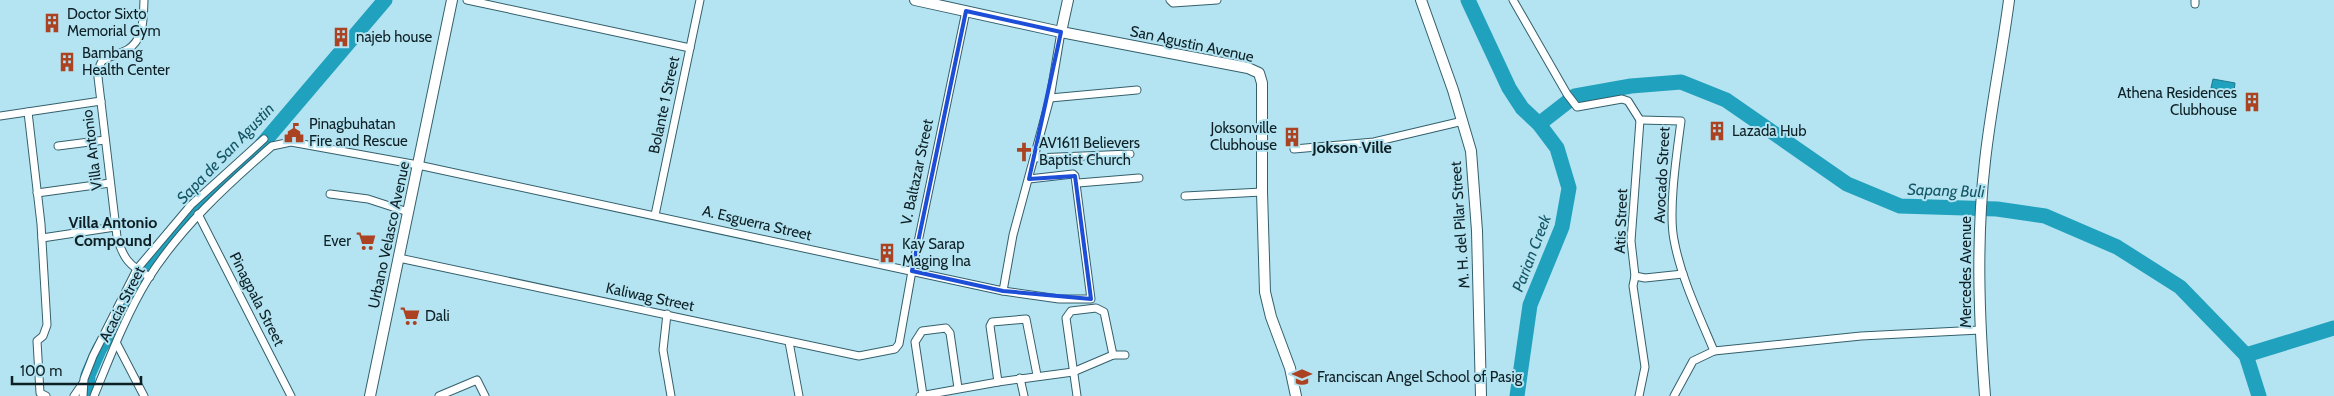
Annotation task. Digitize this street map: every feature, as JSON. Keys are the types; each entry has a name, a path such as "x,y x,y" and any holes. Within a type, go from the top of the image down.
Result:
{"street":[{"name":"Villa Antonio","path":"144,0 141,34 138,40 128,50 106,59 100,65 101,101 115,227 122,255 148,276"},
{"name":"Urbano Velasco Avenue","path":"370,396 442,50 442,40 452,0"},
{"name":"Urbano Velasco Avenue","path":"442,50 447,41 457,0"},
{"path":"466,0 690,48"},
{"name":"Bolante 1 Street","path":"655,215 700,0"},
{"name":"San Agustin Avenue","path":"915,0 1061,32 1248,68 1259,73 1262,83 1264,268 1268,307 1290,368 1296,396"},
{"name":"V. Baltazar Street","path":"896,349 899,344 912,271 968,0"},
{"path":"1003,291 1014,235 1050,98 1068,0"},
{"path":"1170,0 1172,2 1217,0"},
{"name":"M. H. del Pilar Street","path":"1421,0 1463,121 1471,151 1475,186 1481,322 1481,396"},
{"path":"1513,0 1577,107 1622,99 1628,101 1640,120"},
{"name":"Mercedes Avenue","path":"1985,396 1980,330 1981,216 1986,153 2009,0"},
{"path":"1050,98 1138,90"},
{"path":"0,116 101,101"},
{"path":"28,112 42,238 47,325 43,336 37,341 40,392 46,396"},
{"name":"Avocado Street","path":"1640,120 1681,121 1674,200 1673,238 1683,274 1714,351"},
{"name":"Atis Street","path":"1639,396 1645,367 1634,286 1635,276 1631,241 1640,120"},
{"path":"1294,149 1374,142 1463,121"},
{"path":"74,396 83,383 93,356 138,269 191,205 264,139"},
{"path":"58,146 105,140"},
{"name":"Acacia Street","path":"94,396 148,276 198,214 222,188 272,146 279,144 302,144 418,165"},
{"path":"1035,158 1130,154"},
{"name":"A. Esguerra Street","path":"418,165 1003,291 1059,299 1091,299 1078,183"},
{"path":"1029,179 1073,174 1078,183 1138,178"},
{"path":"37,193 110,183"},
{"path":"1185,196 1262,192"},
{"path":"330,194 368,200 408,212"},
{"name":"Pinagpala Street","path":"198,214 292,396"},
{"path":"42,238 115,227"},
{"name":"Kaliwag Street","path":"399,258 859,356 896,349"},
{"path":"1635,276 1645,278 1683,274"},
{"path":"1077,396 1066,318 1071,310 1096,308 1104,312 1113,356"},
{"path":"667,314 663,350 671,396"},
{"path":"998,382 990,326 992,322 1026,319 1037,376"},
{"path":"958,388 950,333 946,328 922,331 915,342 922,396 1020,378 1073,372 1113,356 1125,355"},
{"path":"1674,396 1693,361 1714,351 1861,336 1980,330"},
{"path":"789,342 799,396"},
{"path":"117,344 144,396"},
{"path":"1020,378 1024,396"},
{"path":"439,396 477,380 485,396"},
{"path":"83,383 83,396"}],"highlighted area":[{"path":"966,11 1061,32 1029,179 1075,176 1091,299 1003,291 912,271"}],"water":[{"path":"2213,79 2235,83 2234,92 2227,91 2226,96 2216,95 2217,89 2211,88"}],"waterway":[{"name":"Sapa de San Agustin","path":"87,396 88,375 99,350 150,263 182,222 259,148 385,0"},
{"name":"Parian Creek","path":"1468,0 1509,88 1522,108 1539,124 1557,148 1569,188 1562,227 1530,305 1517,396"},
{"name":"Sapang Buli","path":"1539,124 1575,96 1631,86 1681,82 1726,100 1847,184 1900,206 1997,209 2045,216 2117,247 2180,287 2246,355 2259,396"},
{"path":"2246,355 2334,328"}],"place":[{"name":"Doctor Sixto Memorial Gym","path":"52,23"},
{"name":"najeb house","path":"341,37"},
{"name":"Bambang Health Center","path":"67,62"},
{"name":"Athena Residences Clubhouse","path":"2252,102"},
{"name":"Lazada Hub","path":"1717,131"},
{"name":"Pinagbuhatan Fire and Rescue","path":"294,133"},
{"name":"Joksonville Clubhouse","path":"1292,137"},
{"name":"AV1611 Believers Baptist Church","path":"1024,152"},
{"name":"Ever","path":"366,241"},
{"name":"Kay Sarap Maging Ina","path":"887,253"},
{"name":"Dali","path":"410,316"},
{"name":"Franciscan Angel School of Pasig","path":"1302,377"}],"district":[{"name":"Jokson Ville","path":"1352,147"},
{"name":"Villa Antonio Compound","path":"113,231"}]}
